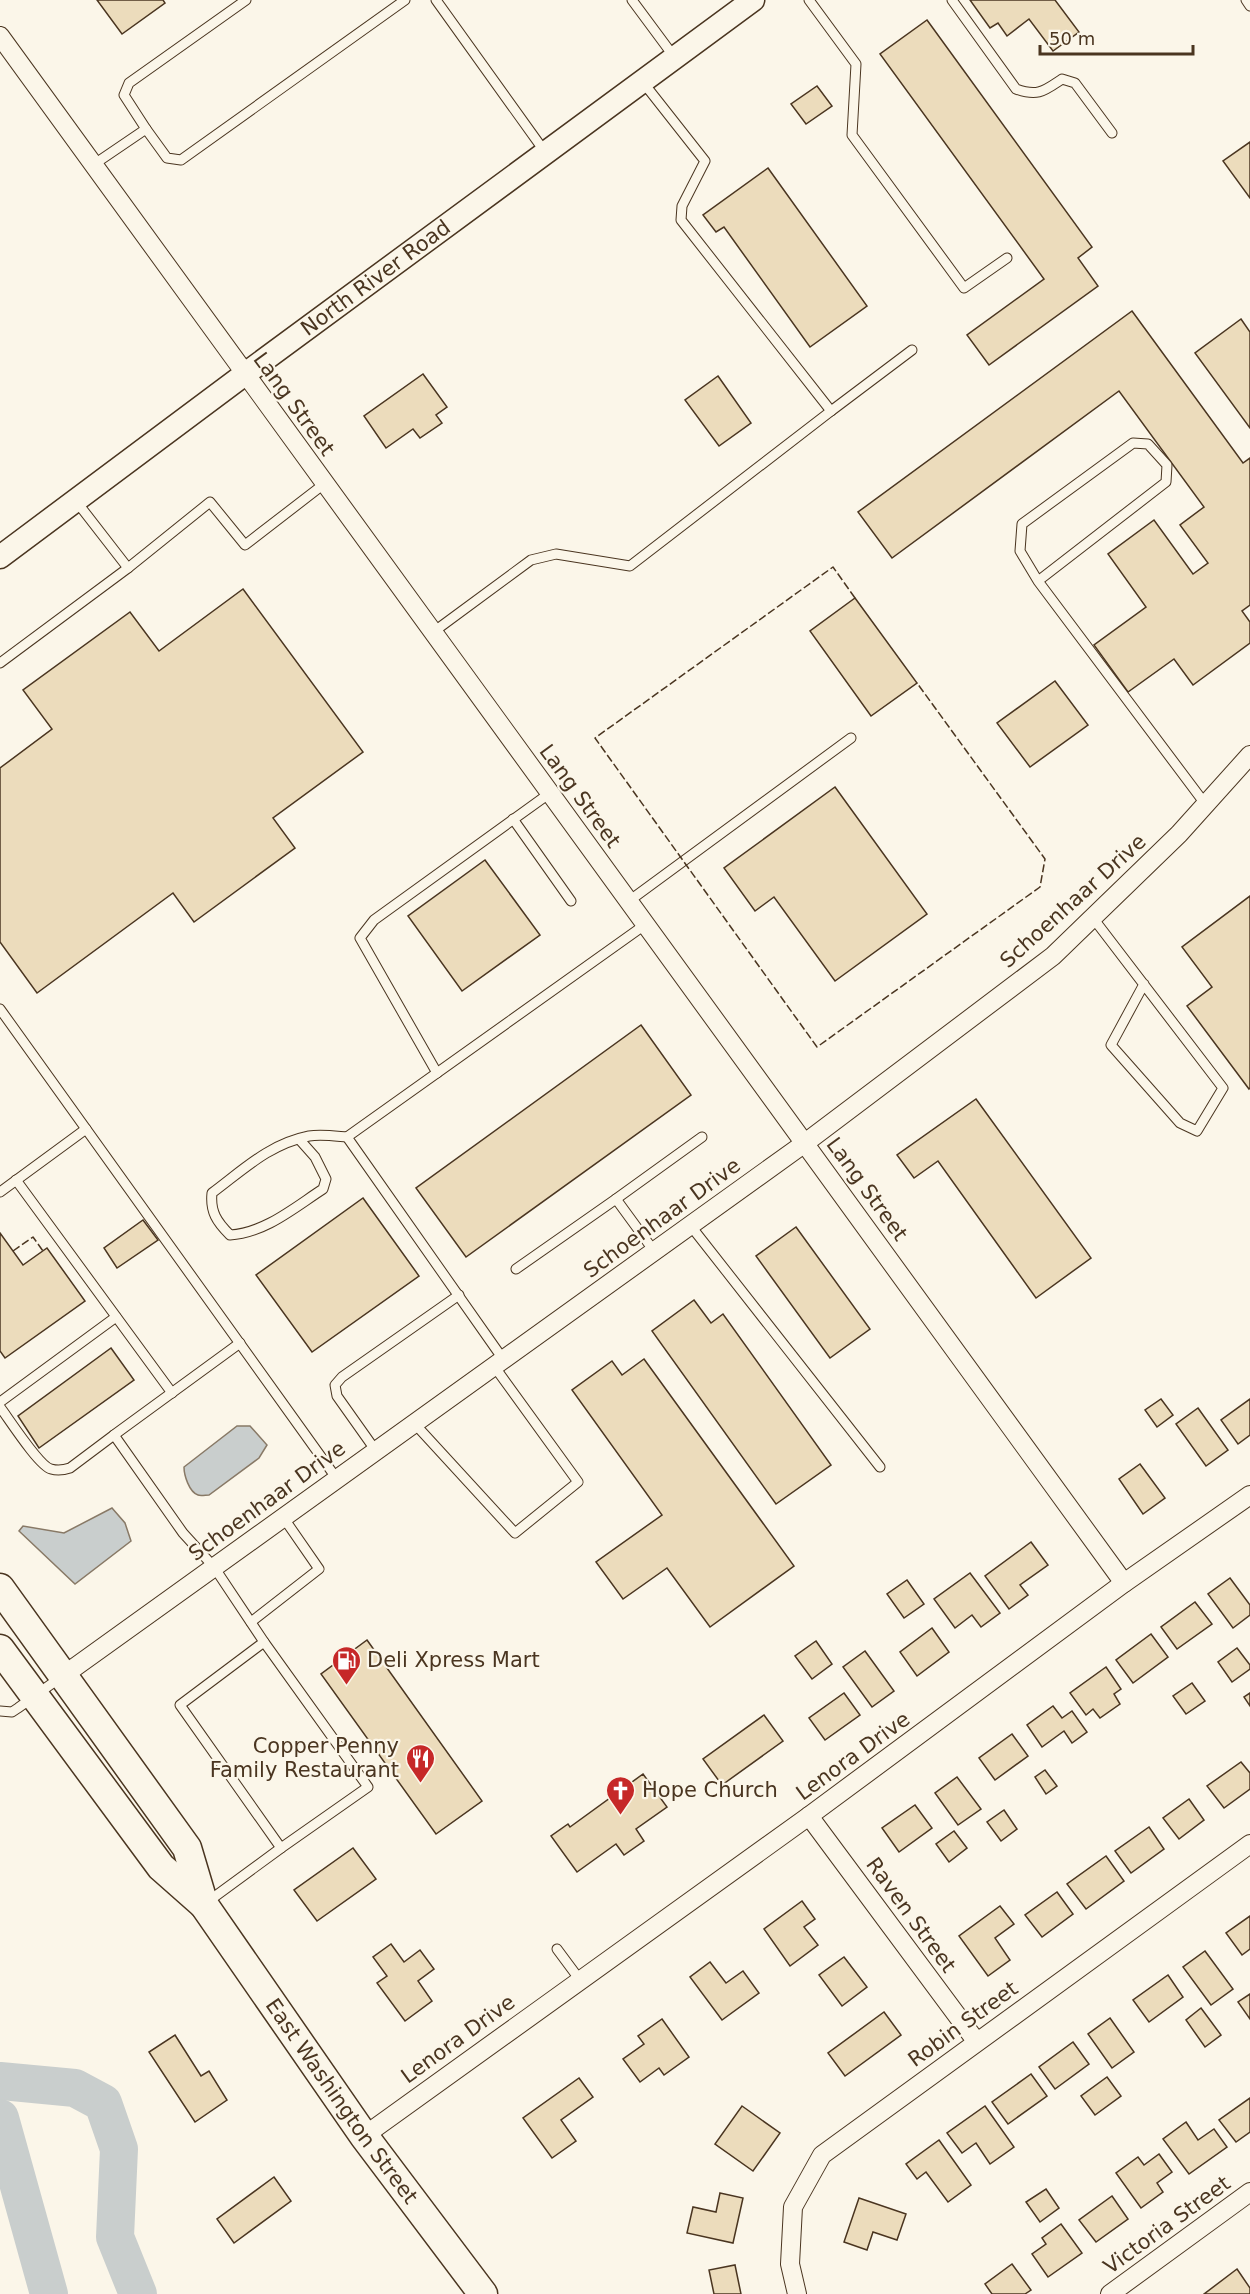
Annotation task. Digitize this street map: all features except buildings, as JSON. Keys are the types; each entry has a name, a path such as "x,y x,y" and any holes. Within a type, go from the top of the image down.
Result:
{"main road":[{"name":"East Washington Street","path":"0,1588 187,1848 204,1905"},
{"name":"East Washington Street","path":"0,1649 161,1867 204,1905 364,2136 483,2294"}],"street":[{"name":"North River Road","path":"0,557 675,58 742,3"},
{"name":"Lang Street","path":"0,36 1124,1583"},
{"name":"Schoenhaar Drive","path":"64,1675 805,1143 1053,956 1179,834 1250,755"},
{"name":"Lenora Drive","path":"364,2136 809,1816 1124,1583 1250,1495"},
{"name":"Raven Street","path":"809,1816 976,2042"},
{"name":"Robin Street","path":"797,2294 790,2264 793,2207 822,2155 1250,1844"},
{"name":"Victoria Street","path":"1110,2294 1250,2192"}],"lane":[{"path":"246,0 129,83 124,95 168,158 181,160 405,0"},
{"path":"436,0 546,153"},
{"path":"632,0 675,58"},
{"path":"809,0 856,64 852,135 964,288 1007,258"},
{"path":"952,0 1016,89 1030,94 1044,92 1062,79 1075,83 1112,133"},
{"path":"1246,0 1250,6"},
{"path":"642,81 705,161 682,206 681,220 831,411"},
{"path":"93,165 146,129"},
{"path":"432,633 531,560 556,555 630,566 912,350"},
{"path":"1038,581 1166,482 1167,465 1148,444 1133,443 1022,524 1020,551 1038,581 1206,805"},
{"path":"0,663 210,502 245,545 324,484"},
{"path":"76,501 128,567"},
{"path":"628,901 851,738"},
{"path":"437,1073 360,938 374,920 550,793"},
{"path":"513,819 571,901"},
{"path":"1093,918 1144,984 1223,1088 1197,1131 1180,1124 1111,1045 1144,984"},
{"path":"299,1139 315,1157 326,1179 323,1189 271,1223 242,1234 230,1234 218,1222 211,1206 212,1193 272,1148 299,1139 310,1136 347,1137 646,924"},
{"path":"0,1009 337,1479"},
{"path":"0,1192 86,1129"},
{"path":"347,1137 459,1295 498,1363 578,1482 515,1533 414,1423"},
{"path":"516,1269 702,1137"},
{"path":"16,1180 172,1393"},
{"path":"616,1199 654,1251"},
{"path":"690,1225 880,1467"},
{"path":"376,1451 337,1396 334,1385 342,1377 459,1295"},
{"path":"0,1402 116,1317"},
{"path":"0,1407 39,1460 49,1469 70,1468 240,1343"},
{"path":"114,1435 183,1533 214,1567 264,1642 368,1787 204,1905"},
{"path":"251,1622 319,1569 283,1517"},
{"path":"264,1642 180,1705 281,1848"},
{"path":"0,1711 12,1712 64,1675"},
{"path":"557,1949 580,1980"}],"shaded area":[{"path":"237,1426 250,1426 267,1445 259,1458 209,1495 195,1493 188,1483 184,1467"},
{"path":"112,1508 125,1523 131,1541 75,1584 19,1531 23,1526 64,1533"}],"waterway":[{"path":"0,2081 75,2088 103,2103 119,2149 115,2237 138,2294"},
{"path":"0,2118 49,2294"}],"fence":[{"path":"855,598 833,567 595,738 817,1047 1040,887 1045,859 917,683"},
{"path":"13,1251 33,1237 43,1251"}],"place":[{"name":"Deli Xpress Mart","path":"346,1686"},
{"name":"Copper Penny Family Restaurant","path":"420,1784"},
{"name":"Hope Church","path":"621,1816"}]}
